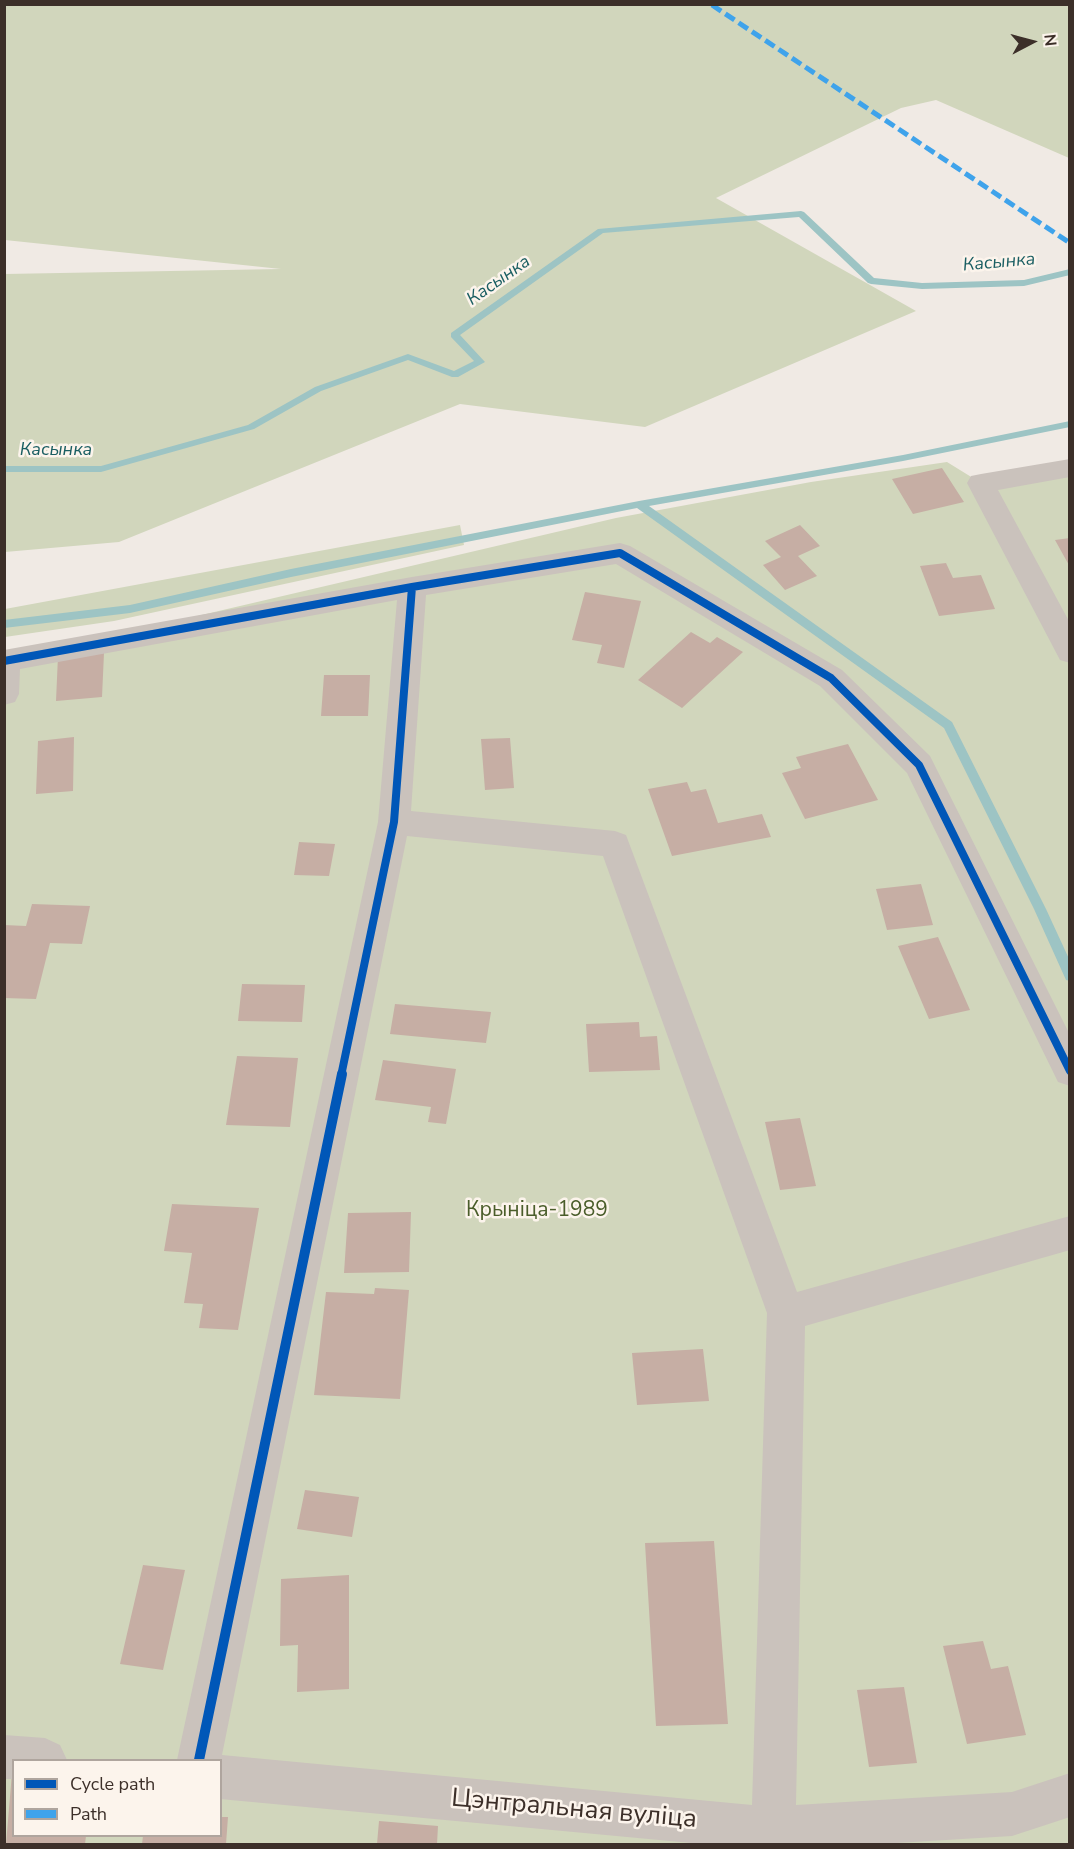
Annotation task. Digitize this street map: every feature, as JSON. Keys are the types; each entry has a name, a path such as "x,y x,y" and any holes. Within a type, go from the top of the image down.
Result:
{"street":[{"path":"1070,468 981,483 1070,652"},
{"path":"4,694 5,661 412,587 620,553 831,678 919,765 1070,1071"},
{"path":"199,1759 394,822 412,587"},
{"path":"394,822 615,844 786,1313 773,1829"},
{"path":"786,1313 1070,1233"},
{"path":"4,1757 24,1759"},
{"name":"Цэнтральная вуліца","path":"222,1777 773,1829 1012,1814 1070,1795"}],"green space":[{"path":"5,4 1069,5 1069,158 936,100 901,108 716,198 916,311 645,427 460,404 119,542 5,552 5,274 281,269 5,240"},
{"name":"Крыніца-1989","path":"947,462 981,483 1069,468 1069,1844 5,1844 5,661 616,518 811,482"},
{"path":"460,525 464,545 114,621 5,637 5,609"}],"building":[{"path":"942,468 964,502 913,514 892,479"},
{"path":"800,525 820,546 798,556 817,576 785,590 763,565 781,557 765,541"},
{"path":"1070,538 1070,567 1055,540"},
{"path":"946,563 953,578 981,575 995,609 939,616 920,566"},
{"path":"585,592 641,601 624,668 597,663 602,645 572,640"},
{"path":"691,632 710,643 717,637 743,652 682,708 638,680"},
{"path":"104,653 102,697 56,701 58,656"},
{"path":"324,675 370,675 368,716 321,716"},
{"path":"74,737 73,791 36,794 38,741"},
{"path":"510,738 514,788 485,790 481,739"},
{"path":"848,744 878,800 805,819 782,773 801,768 796,757"},
{"path":"687,782 691,792 706,789 718,823 762,814 771,837 672,856 648,789"},
{"path":"299,842 335,844 329,876 294,875"},
{"path":"921,884 933,925 887,930 876,889"},
{"path":"32,904 90,906 82,944 50,943 36,999 4,998 4,925 26,926"},
{"path":"938,937 970,1010 929,1019 898,946"},
{"path":"242,984 305,985 302,1022 238,1021"},
{"path":"395,1004 491,1012 486,1043 390,1034"},
{"path":"639,1022 640,1037 657,1036 660,1070 589,1072 586,1024"},
{"path":"237,1056 298,1058 290,1127 226,1125"},
{"path":"383,1060 456,1069 446,1124 428,1122 431,1107 375,1100"},
{"path":"800,1118 816,1186 780,1190 765,1122"},
{"path":"172,1204 259,1208 238,1330 199,1328 203,1304 184,1303 192,1253 164,1251"},
{"path":"411,1212 409,1272 344,1273 348,1213"},
{"path":"375,1288 409,1290 400,1399 314,1395 326,1292 374,1294"},
{"path":"703,1349 709,1401 637,1405 632,1353"},
{"path":"305,1490 359,1497 352,1537 297,1529"},
{"path":"714,1541 728,1724 656,1726 645,1543"},
{"path":"143,1565 185,1570 163,1670 120,1664"},
{"path":"349,1575 349,1689 297,1692 298,1645 280,1646 281,1579"},
{"path":"983,1641 991,1669 1008,1666 1026,1735 967,1744 943,1646"},
{"path":"904,1687 917,1763 869,1767 857,1690"},
{"path":"12,1773 12,1837 86,1837 85,1844 6,1844"},
{"path":"222,1817 228,1817 226,1844 142,1844 143,1837 222,1837"},
{"path":"379,1821 438,1826 437,1844 377,1844"}],"waterway":[{"name":"Касынка","path":"4,469 101,469 251,427 318,389 408,357 455,375 480,362 454,335 601,231 801,214 871,281 922,286 1024,283 1070,272"},
{"path":"639,504 903,458 1070,424"},
{"path":"4,624 130,609 291,573 639,504"},
{"path":"639,504 948,725 1040,909 1070,976"}],"marked path":[{"path":"712,5 1070,243"}],"cycle path":[{"path":"4,661 412,587 620,553 831,678 919,765 1070,1071"},
{"path":"199,1759 394,822 412,587"}]}
